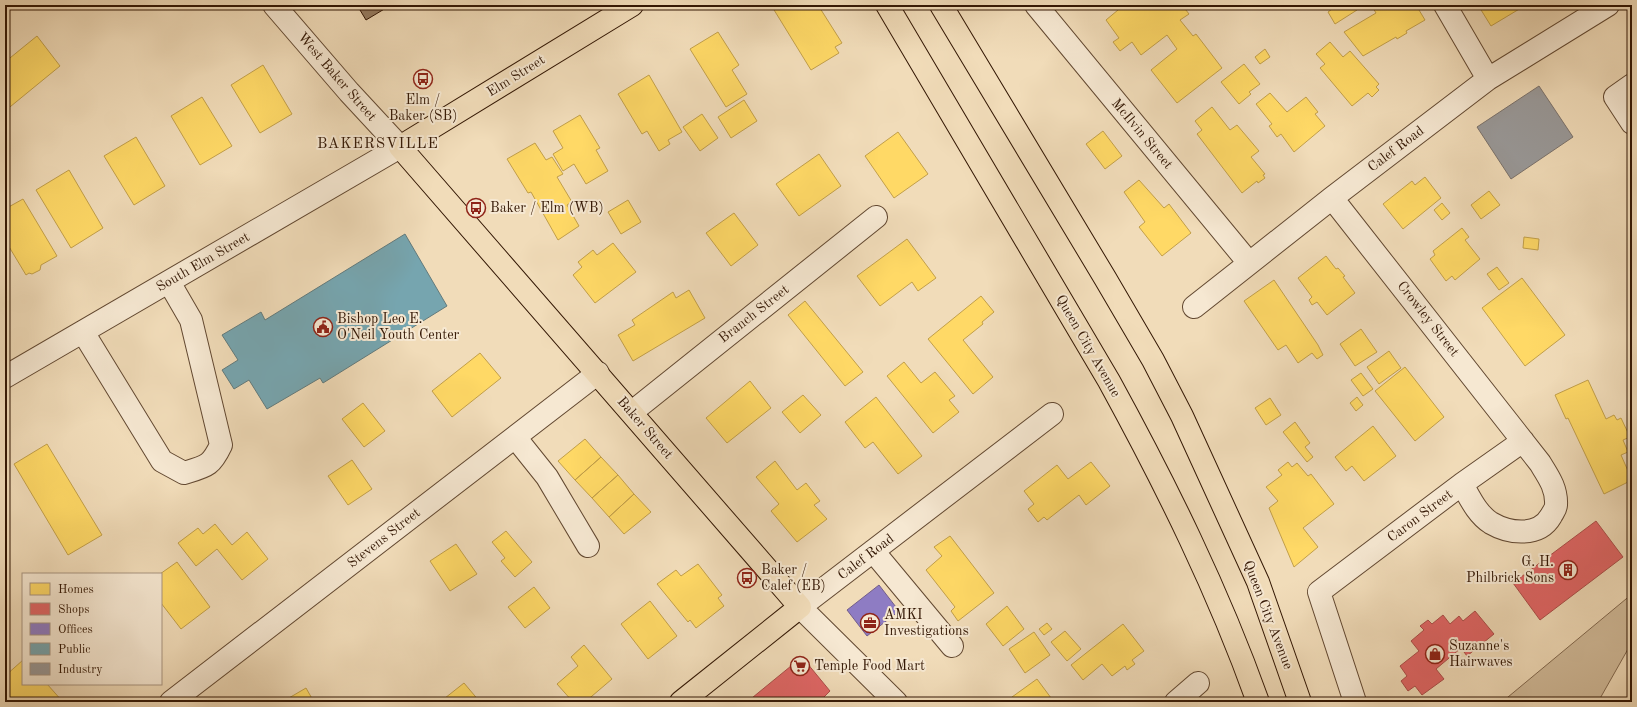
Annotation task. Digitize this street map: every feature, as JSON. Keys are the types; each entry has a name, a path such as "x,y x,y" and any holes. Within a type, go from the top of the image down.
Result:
{"main road":[{"name":"Queen City Avenue","path":"886,5 1109,381 1143,443 1198,552 1239,648 1258,702"},
{"name":"Queen City Avenue","path":"941,5 1105,278 1178,409 1221,498 1258,582 1300,702"},
{"name":"Elm Street","path":"400,147 623,7"},
{"name":"Baker Street","path":"400,147 800,606"},
{"name":"Calef Road","path":"693,699 800,606"}],"street":[{"name":"West Baker Street","path":"274,5 400,147"},
{"name":"McIlvin Street","path":"1036,5 1249,263"},
{"path":"1445,5 1488,79"},
{"name":"Calef Road","path":"1194,307 1332,198 1488,79 1608,5"},
{"path":"1632,85 1615,97 1632,123"},
{"name":"South Elm Street","path":"5,377 400,147"},
{"name":"Crowley Street","path":"1332,198 1523,441"},
{"name":"Branch Street","path":"632,412 876,217"},
{"path":"83,332 162,461 184,473 202,468 214,460 221,445 191,320 169,282"},
{"name":"Stevens Street","path":"171,702 598,374"},
{"name":"Calef Road","path":"800,606 1052,414"},
{"path":"515,437 547,477 588,546"},
{"path":"1462,484 1475,508 1490,522 1506,529 1522,532 1537,529 1548,522 1556,506 1555,488 1540,463 1523,441"},
{"name":"Caron Street","path":"1355,702 1319,592 1462,484 1523,441"},
{"path":"873,551 952,646"},
{"name":"Baker Street","path":"800,606 887,699"},
{"path":"1176,702 1198,684"}],"shaded area":[{"path":"1632,594 1632,642 1598,702 1502,702"}],"building: Homes":[{"path":"771,5 818,5 842,43 835,47 839,53 811,70"},
{"path":"1121,5 1182,5 1189,14 1180,20 1193,36 1196,34 1222,68 1177,103 1151,70 1177,49 1167,35 1141,55 1132,42 1120,51 1113,42 1119,38 1106,20 1118,10 1117,9"},
{"path":"1338,5 1354,5 1357,10 1335,24 1328,12"},
{"path":"1378,5 1416,5 1425,20 1406,31 1407,33 1397,39 1396,37 1363,56 1344,32 1376,13 1373,8"},
{"path":"1478,5 1526,5 1491,26"},
{"path":"718,32 739,65 732,70 747,94 726,107 690,49"},
{"path":"37,36 60,66 5,111 5,62"},
{"path":"1330,42 1343,57 1350,51 1379,84 1376,87 1379,90 1372,97 1368,93 1352,106 1320,68 1325,64 1316,54"},
{"path":"1265,49 1270,57 1260,64 1255,57"},
{"path":"1244,64 1260,84 1249,92 1251,94 1239,104 1221,82"},
{"path":"263,65 292,114 260,133 231,85"},
{"path":"649,75 682,132 668,140 670,144 659,151 647,131 642,134 618,94"},
{"path":"1270,93 1287,112 1306,97 1318,112 1315,114 1325,126 1294,152 1281,134 1277,137 1269,126 1272,124 1256,104"},
{"path":"202,97 232,146 200,165 171,116"},
{"path":"744,100 757,121 731,138 718,117"},
{"path":"1212,107 1230,130 1237,125 1259,151 1251,157 1265,174 1263,175 1265,178 1258,183 1257,181 1242,193 1197,134 1202,130 1195,121"},
{"path":"702,114 718,138 700,151 683,127"},
{"path":"580,115 600,148 596,150 608,171 586,184 574,164 563,171 553,154 563,148 553,131"},
{"path":"1103,131 1122,156 1105,169 1086,144"},
{"path":"898,132 928,174 894,198 865,156"},
{"path":"136,137 165,186 134,205 104,156"},
{"path":"535,143 546,160 552,157 563,174 557,177 572,202 567,205 579,226 558,240 531,192 528,193 507,159"},
{"path":"819,154 841,186 799,216 776,184"},
{"path":"69,170 103,228 71,248 36,190"},
{"path":"1425,177 1441,198 1403,229 1383,204 1412,181 1415,185"},
{"path":"1139,180 1164,208 1169,204 1191,233 1162,256 1139,227 1145,222 1124,192"},
{"path":"1489,191 1500,205 1481,219 1471,205"},
{"path":"23,199 57,256 41,265 40,270 26,275 5,240 5,209"},
{"path":"628,200 641,222 621,234 608,212"},
{"path":"1442,203 1450,213 1442,220 1434,210"},
{"path":"734,213 758,245 731,266 706,233"},
{"path":"1462,228 1469,237 1465,240 1480,259 1455,280 1452,276 1446,281 1430,259 1435,255 1433,251"},
{"path":"1524,237 1539,239 1538,250 1523,248"},
{"path":"907,239 936,278 918,291 912,282 880,306 857,276"},
{"path":"613,243 636,272 595,303 573,275 582,267 578,262 593,250 597,255"},
{"path":"1326,256 1336,269 1338,268 1345,276 1343,277 1355,293 1327,315 1317,302 1312,305 1309,300 1312,297 1298,278"},
{"path":"1497,267 1509,283 1499,290 1487,274"},
{"path":"1522,278 1565,335 1525,366 1482,308"},
{"path":"1274,280 1318,345 1323,355 1317,359 1312,353 1298,363 1286,345 1278,350 1244,301"},
{"path":"689,290 705,318 633,361 618,335 635,325 632,320 673,292 676,298"},
{"path":"981,296 994,312 982,322 983,324 963,340 993,377 973,394 928,339"},
{"path":"805,301 863,372 845,386 788,315"},
{"path":"1361,329 1377,352 1355,366 1340,344"},
{"path":"1389,351 1401,368 1379,384 1367,367"},
{"path":"480,353 501,378 452,417 432,391"},
{"path":"904,362 921,383 935,372 955,396 949,400 959,412 933,433 887,376"},
{"path":"1405,367 1444,417 1415,441 1375,391"},
{"path":"1361,373 1373,389 1363,396 1351,380"},
{"path":"1588,380 1606,419 1614,415 1617,420 1621,418 1630,437 1623,440 1628,452 1621,455 1632,480 1604,494 1568,418 1566,419 1555,395"},
{"path":"750,381 771,408 727,443 706,418"},
{"path":"803,395 821,415 800,433 782,412"},
{"path":"876,397 922,456 898,474 873,442 865,448 845,422"},
{"path":"1357,397 1363,405 1356,411 1350,403"},
{"path":"1270,398 1281,415 1266,425 1255,408"},
{"path":"363,403 385,431 364,447 342,419"},
{"path":"1295,422 1310,443 1305,447 1313,457 1307,462 1283,432"},
{"path":"1373,426 1396,456 1364,481 1352,466 1346,471 1335,457"},
{"path":"585,439 601,457 575,480 558,461"},
{"path":"47,444 102,535 68,555 14,464"},
{"path":"601,457 618,475 592,498 575,480"},
{"path":"352,460 372,489 348,505 328,476"},
{"path":"775,461 797,490 806,483 820,501 814,505 827,519 797,542 771,511 779,504 756,477"},
{"path":"1091,462 1110,486 1086,505 1079,495 1047,520 1044,517 1038,522 1028,509 1034,504 1024,491 1057,465 1068,479"},
{"path":"1288,462 1292,467 1297,463 1308,476 1311,474 1334,504 1303,528 1318,547 1294,567 1269,508 1278,501 1266,487 1282,475 1278,470"},
{"path":"618,475 634,494 609,517 592,498"},
{"path":"634,494 651,512 624,534 609,517"},
{"path":"215,524 232,545 247,532 268,559 242,580 217,549 196,566 178,543 198,528 203,534"},
{"path":"506,531 532,562 515,577 501,561 505,558 492,542"},
{"path":"950,536 994,593 958,621 951,611 955,607 926,570 942,556 934,547"},
{"path":"456,544 477,574 450,591 430,561"},
{"path":"177,562 210,607 181,629 162,604 161,573"},
{"path":"698,564 722,595 718,598 724,606 696,628 690,620 688,622 657,584 676,570 681,576"},
{"path":"534,587 550,608 525,628 508,607"},
{"path":"650,601 677,636 648,659 621,624"},
{"path":"1007,606 1024,629 1003,646 986,624"},
{"path":"1047,623 1052,629 1044,635 1039,629"},
{"path":"1123,624 1144,651 1132,660 1135,664 1127,670 1125,666 1112,676 1102,664 1083,680 1071,665"},
{"path":"1065,631 1081,649 1067,661 1051,642"},
{"path":"1034,632 1050,655 1025,673 1009,649"},
{"path":"584,645 612,679 585,702 573,702 557,684 578,666 571,657"},
{"path":"22,661 22,685 48,685 63,702 6,702 5,676"},
{"path":"1037,679 1054,702 1012,702 1014,700 1012,697"},
{"path":"464,683 480,702 440,702"},
{"path":"306,688 314,702 282,702"}],"building: Shops":[{"name":"G. H. Philbrick Sons","path":"1596,521 1623,557 1540,620 1513,583"},
{"name":"Suzanne's Hairwaves","path":"1475,611 1494,634 1467,656 1461,648 1436,669 1444,679 1422,695 1415,686 1408,691 1401,681 1407,676 1400,666 1419,651 1411,641 1424,630 1420,626 1428,620 1432,624 1443,615 1450,624 1459,616 1463,621"},
{"path":"802,657 830,691 819,702 747,702"}],"building: Offices":[{"name":"AMKI Investigations","path":"879,585 899,611 867,636 847,610"}],"building: Public":[{"name":"Bishop Leo E. O'Neil Youth Center","path":"405,234 447,306 323,383 320,378 267,409 249,380 234,389 222,370 238,360 222,335 261,312 265,320"}],"building: Industry":[{"path":"1539,86 1573,137 1511,179 1477,127"}],"building: Other":[{"path":"357,5 391,5 366,20"}],"place":[{"name":"Elm / Baker (SB)","path":"423,79"},
{"name":"Baker / Elm (WB)","path":"476,208"},
{"name":"Bishop Leo E. O'Neil Youth Center","path":"323,327"},
{"name":"G. H. Philbrick Sons","path":"1568,570"},
{"name":"Baker / Calef (EB)","path":"747,578"},
{"name":"AMKI Investigations","path":"870,623"},
{"name":"Suzanne's Hairwaves","path":"1435,654"},
{"name":"Temple Food Mart","path":"800,666"}],"district":[{"name":"BAKERSVILLE","path":"378,144"}]}
